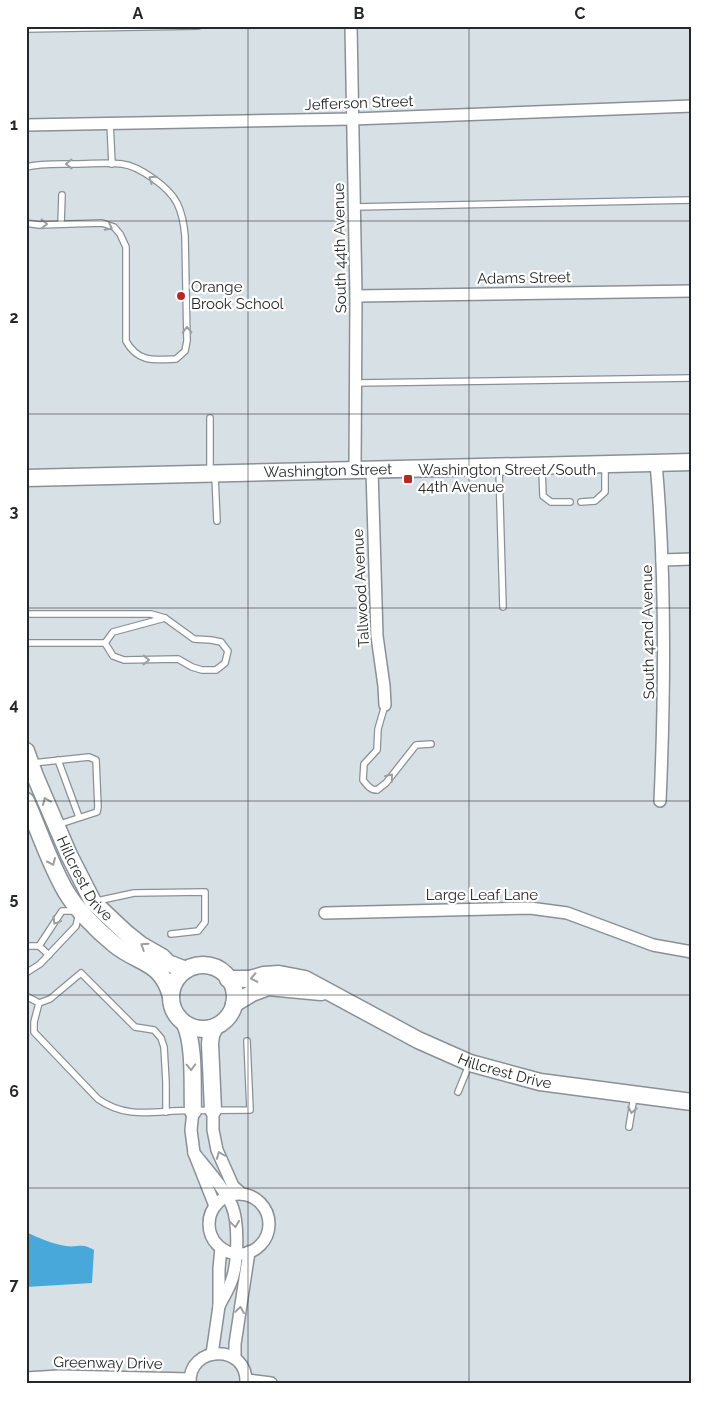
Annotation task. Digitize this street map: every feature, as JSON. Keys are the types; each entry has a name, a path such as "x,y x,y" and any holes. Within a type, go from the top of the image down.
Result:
{"street":[{"name":"South 44th Avenue","path":"351,26 356,296 355,470"},
{"name":"Jefferson Street","path":"26,125 353,119 692,106"},
{"name":"Adams Street","path":"356,296 692,290"},
{"name":"Washington Street","path":"26,478 692,462"},
{"name":"South 42nd Avenue","path":"656,463 662,560 664,714 660,801"},
{"name":"Tallwood Avenue","path":"372,470 377,636 385,705"},
{"path":"662,560 688,560"},
{"name":"Hillcrest Drive","path":"28,757 87,906 115,945 154,968 163,976 171,996 172,1007 185,1024"},
{"name":"Hillcrest Drive","path":"26,801 65,891 141,945 162,957 168,964 186,970"},
{"name":"Large Leaf Lane","path":"325,913 530,908 567,913 653,945 692,952"},
{"path":"171,996 173,986 178,977 186,970 196,966 207,966 217,969 225,975 231,984 234,1004"},
{"name":"Hillcrest Drive","path":"228,980 250,979 264,975 279,974 305,979 418,1040 470,1063 540,1082 692,1102"},
{"name":"Hillcrest Drive","path":"215,1027 224,1021 234,1004 252,993 268,987 333,993"},
{"path":"185,1024 194,1028 205,1029 215,1027"},
{"path":"185,1024 189,1033 190,1045 193,1111 191,1130 194,1153 215,1206"},
{"path":"215,1027 211,1035 210,1044 213,1130 217,1150 233,1186 242,1194"},
{"path":"194,1153 227,1197 232,1207 237,1227 232,1280 219,1306"},
{"path":"242,1194 252,1197 266,1211 269,1221 268,1232 264,1241 257,1248 249,1252 236,1253 221,1248 210,1233 209,1223 215,1206 222,1199 242,1194"},
{"path":"221,1248 219,1306 212,1354 220,1353 235,1358 243,1368 247,1381 271,1383"},
{"path":"235,1358 249,1252"},
{"name":"Greenway Drive","path":"26,1378 59,1376 190,1381 192,1370 197,1363 204,1357 212,1354"}],"lane":[{"path":"26,29 198,26"},
{"path":"110,124 112,164"},
{"path":"26,167 122,164 152,178 176,201 183,220 185,236 188,341 185,351 176,359 149,360 131,350 126,341 126,247 120,234 114,227 102,223 38,225 26,223"},
{"path":"62,195 62,224"},
{"path":"355,207 692,200"},
{"path":"356,383 692,378"},
{"path":"210,418 217,521"},
{"path":"581,502 595,501 605,492 605,464"},
{"path":"542,466 543,496 551,502 570,502"},
{"path":"499,467 503,607"},
{"path":"26,614 152,614 165,618 194,639 221,642 228,651 224,663 216,670 202,670 178,660 124,660 113,656 105,643"},
{"path":"105,643 113,632 165,618"},
{"path":"26,643 105,643"},
{"path":"385,705 378,729 377,750 364,764 363,780 368,786 373,790 377,790 386,783 416,745 431,744"},
{"path":"28,757 58,760 89,757 96,760 97,812 56,826"},
{"path":"58,760 79,817"},
{"path":"39,946 62,910 87,906 134,893 205,892 205,922 198,932 171,934"},
{"path":"26,974 40,964 76,926 87,906"},
{"path":"26,946 39,946 49,955"},
{"path":"26,996 39,1003 50,999 81,973 134,1027 154,1030 161,1038 164,1047 166,1112"},
{"path":"39,1003 34,1022 34,1032 98,1099 109,1107 143,1114 250,1110 248,1041"},
{"path":"458,1092 470,1063"},
{"path":"629,1126 634,1094"}],"water":[{"path":"26,1232 56,1244 83,1246 94,1250 92,1283 26,1287"}],"place":[{"name":"Orange Brook School","path":"181,296"},
{"name":"Washington Street/South 44th Avenue","path":"408,479"}]}
